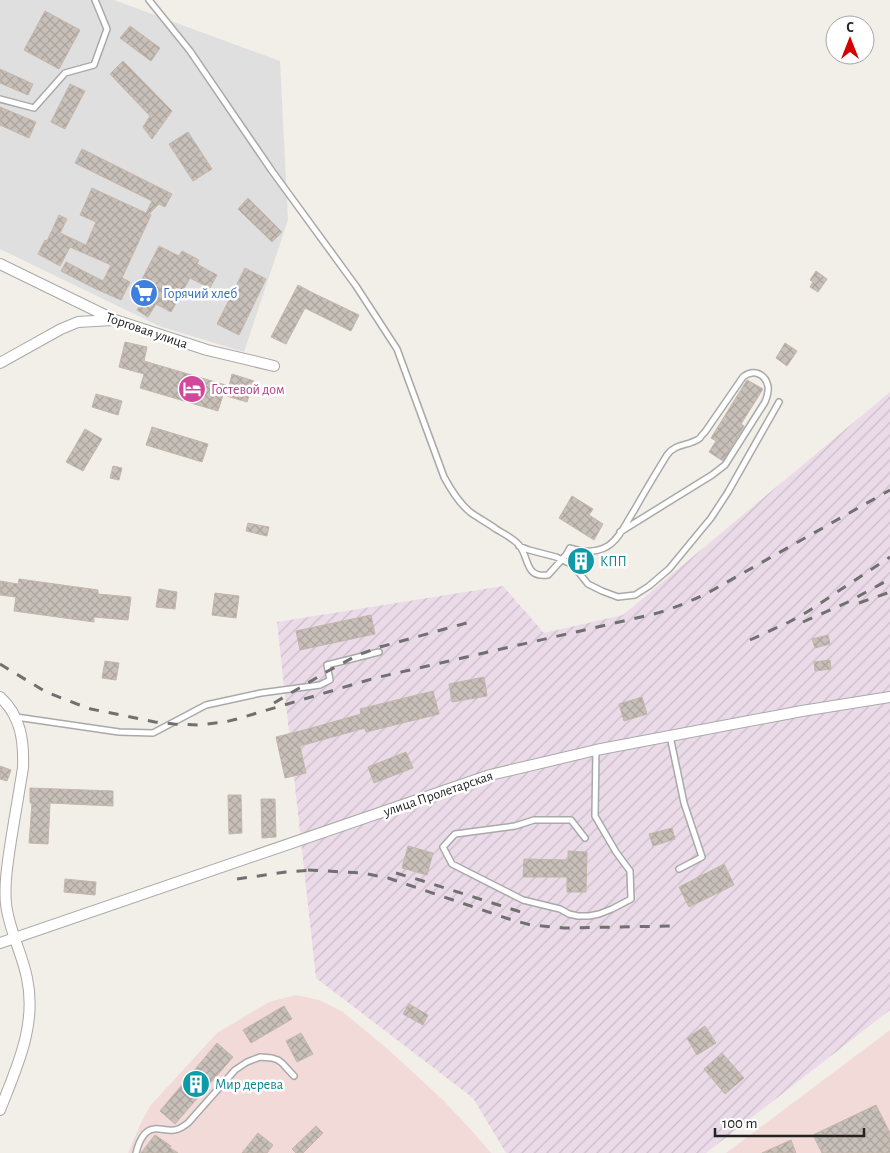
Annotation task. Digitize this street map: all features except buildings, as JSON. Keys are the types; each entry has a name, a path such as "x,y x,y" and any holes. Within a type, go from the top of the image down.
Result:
{"street":[{"name":"Торговая улица","path":"0,264 115,320 207,350 274,366"},
{"path":"0,363 61,329 78,322 115,320"},
{"path":"0,697 16,717 20,728 24,753 7,868 6,905 27,977 30,1006 29,1022 23,1049 0,1110"},
{"name":"улица Пролетарская","path":"1,943 490,775 596,750 802,711 890,697"}],"lane":[{"path":"0,99 34,108 65,73 94,65 107,29 95,0"},
{"path":"149,0 190,51 272,171 356,286 390,337 397,349 444,478 455,495 470,512 519,545 529,550 562,559 576,569 588,584 602,591 618,597 634,595 649,586 668,569 711,518 780,402"},
{"path":"519,545 529,568 533,573 539,575 548,575 570,548 584,551 601,549 608,546 620,532 672,450 700,438 706,432 743,376 748,372 754,372 762,376 768,386 765,402 725,465 620,532"},
{"path":"16,717 119,732 153,733 206,705 261,693 320,685 330,680 328,665 378,652"},
{"path":"670,736 684,803 702,857 679,869"},
{"path":"585,838 571,820 534,820 515,826 455,834 443,847 452,864 523,900 569,914 578,916 600,914 631,899 630,871 616,852 595,816 596,750"},
{"path":"136,1153 146,1132 154,1128 173,1130 188,1123 235,1070 247,1062 260,1057 272,1058 282,1063 294,1076"}],"shaded area":[{"path":"0,0 114,0 280,61 288,220 244,352 159,326 0,249"},
{"path":"890,392 890,1010 706,1153 506,1153 473,1098 316,978 277,622 503,586 544,633 623,615"},
{"path":"296,995 319,1000 343,1012 391,1052 443,1100 491,1153 128,1153 150,1106 217,1033 269,1002"},
{"path":"890,1030 890,1153 726,1153"}],"railway":[{"path":"0,664 46,692 91,709 174,724 198,725 225,722 375,678 669,609 713,590 890,490"},
{"path":"750,640 807,612 890,557"},
{"path":"803,622 848,602 890,579"},
{"path":"859,603 890,592"},
{"path":"274,703 358,655 470,622"},
{"path":"308,870 363,873 388,878 531,925 564,928 673,926"},
{"path":"237,879 314,870"},
{"path":"396,873 527,914"}],"place":[{"name":"Горячий хлеб","path":"144,293"},
{"name":"Гостевой дом","path":"192,389"},
{"name":"КПП","path":"581,561"},
{"name":"Мир дерева","path":"196,1084"}]}
